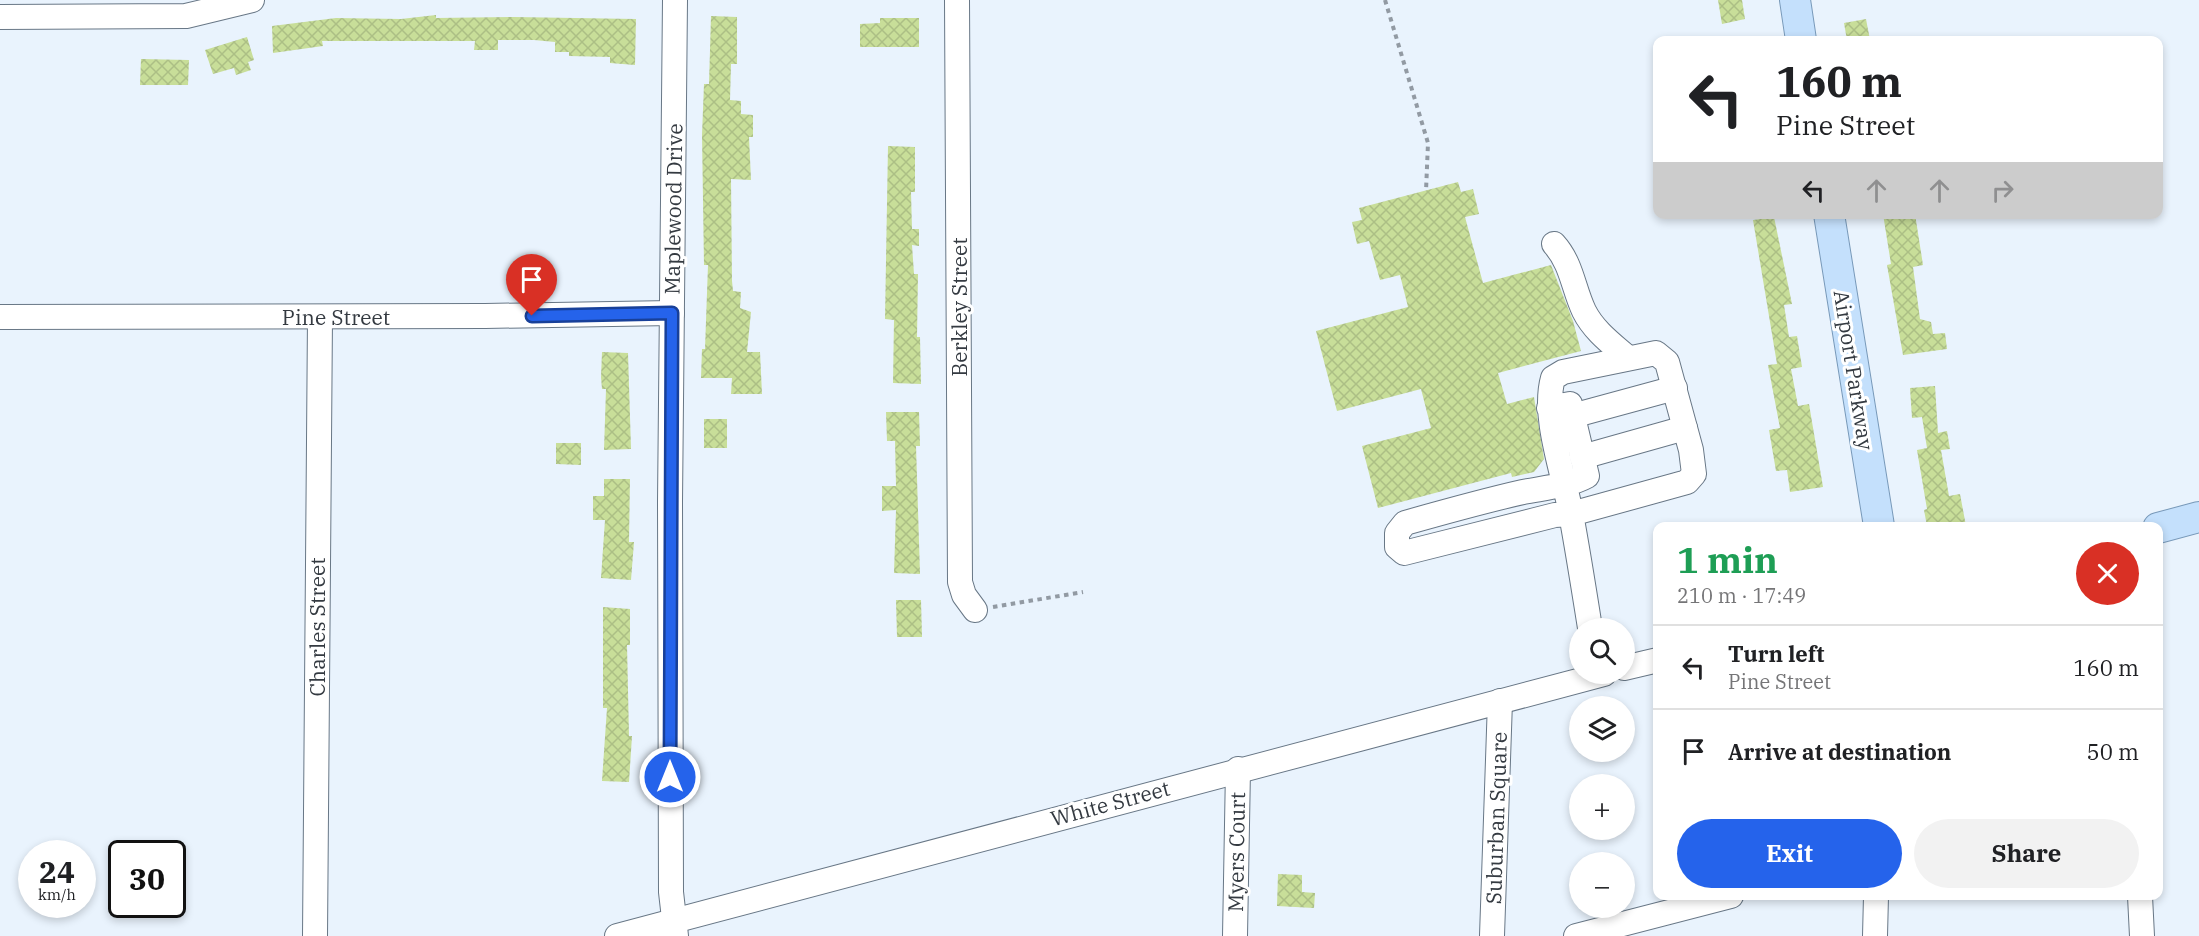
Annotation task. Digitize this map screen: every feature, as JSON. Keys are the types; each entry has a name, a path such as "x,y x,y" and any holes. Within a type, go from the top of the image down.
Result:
{"main road":[{"path":"1795,0 1800,36"},
{"name":"Airport Parkway","path":"1830,219 1878,522"},
{"path":"2163,527 2199,517"}],"street":[{"path":"0,17 186,16 252,0"},
{"name":"Maplewood Drive","path":"674,929 672,313 675,0"},
{"name":"Berkley Street","path":"957,0 960,582 964,595 975,610"},
{"path":"1554,244 1566,257 1584,310 1593,327 1628,358"},
{"name":"Pine Street","path":"0,317 320,317 672,313"},
{"name":"Charles Street","path":"315,936 320,317"},
{"path":"1549,408 1570,404 1587,476 1565,483 1405,523 1397,533 1397,548 1404,553 1555,515 1571,514 1687,482 1694,474 1685,428 1667,362 1656,353 1563,372 1553,378 1549,408 1565,483 1571,514 1588,618"},
{"path":"1572,416 1675,388"},
{"path":"1582,457 1685,428"},
{"path":"1635,665 1653,661"},
{"name":"White Street","path":"617,936 674,929 1239,769 1569,682"},
{"name":"Suburban Square","path":"1492,936 1500,701"},
{"name":"Myers Court","path":"1235,936 1239,769"},
{"path":"1576,936 1716,900"},
{"path":"1875,936 1876,900"},
{"path":"2140,900 2142,936"}],"path":[{"path":"1385,0 1428,142 1425,190"},
{"path":"975,610 1083,592"}],"building":[{"path":"1718,0 1742,0 1745,19 1722,24"},
{"path":"436,15 436,18 636,19 635,65 610,63 610,57 569,56 569,52 555,52 555,42 534,40 498,40 498,50 474,50 475,41 322,41 323,46 273,53 272,26 336,18 401,19"},
{"path":"711,16 737,17 737,64 731,64 730,100 741,101 741,114 753,115 753,137 749,137 751,180 731,179 732,281 733,291 741,292 740,308 751,312 747,352 760,352 762,394 731,394 732,378 701,378 702,349 705,349 708,265 704,265 702,135 704,84 709,84"},
{"path":"880,18 919,18 919,47 860,47 860,24 880,23"},
{"path":"1866,19 1869,36 1846,36 1844,23"},
{"path":"247,37 254,60 248,62 251,70 236,75 234,68 213,74 205,50"},
{"path":"141,59 189,60 188,85 140,85"},
{"path":"888,146 915,147 915,192 911,192 912,229 919,229 919,246 912,245 914,274 918,274 917,337 920,337 921,384 893,383 894,320 885,319"},
{"path":"1458,182 1461,192 1473,189 1479,214 1465,217 1483,283 1551,265 1573,321 1581,351 1498,373 1507,404 1534,397 1544,459 1534,472 1512,477 1511,473 1378,508 1362,446 1431,428 1421,389 1337,411 1316,331 1408,307 1400,275 1380,280 1369,241 1357,244 1352,222 1362,220 1359,208"},
{"path":"1774,219 1792,304 1784,305 1789,337 1797,336 1802,367 1791,369 1798,406 1809,404 1823,487 1790,492 1787,470 1776,471 1769,430 1780,428 1768,365 1777,364 1753,220"},
{"path":"1884,219 1916,219 1923,265 1913,267 1920,319 1931,322 1933,334 1945,333 1947,349 1903,355 1887,265 1891,264"},
{"path":"602,352 628,353 631,449 604,450 606,389 602,389"},
{"path":"1935,386 1938,433 1947,431 1950,449 1941,450 1949,496 1960,494 1965,522 1926,522 1924,510 1927,509 1917,450 1927,448 1922,417 1912,418 1910,388"},
{"path":"886,412 919,412 920,446 916,446 920,574 894,573 896,510 882,511 882,486 896,486 895,441 887,441"},
{"path":"704,419 727,419 727,448 704,448"},
{"path":"556,443 581,443 581,465 556,464"},
{"path":"604,479 630,479 629,542 634,542 631,580 601,578 605,520 593,520 593,496 604,496"},
{"path":"896,600 921,600 922,637 897,637"},
{"path":"603,607 630,609 630,645 627,645 629,736 632,736 629,782 602,781 607,708 603,708"},
{"path":"1278,874 1302,875 1302,892 1315,893 1314,908 1277,906"}],"route":[{"path":"532,316 672,313 670,777"}]}
